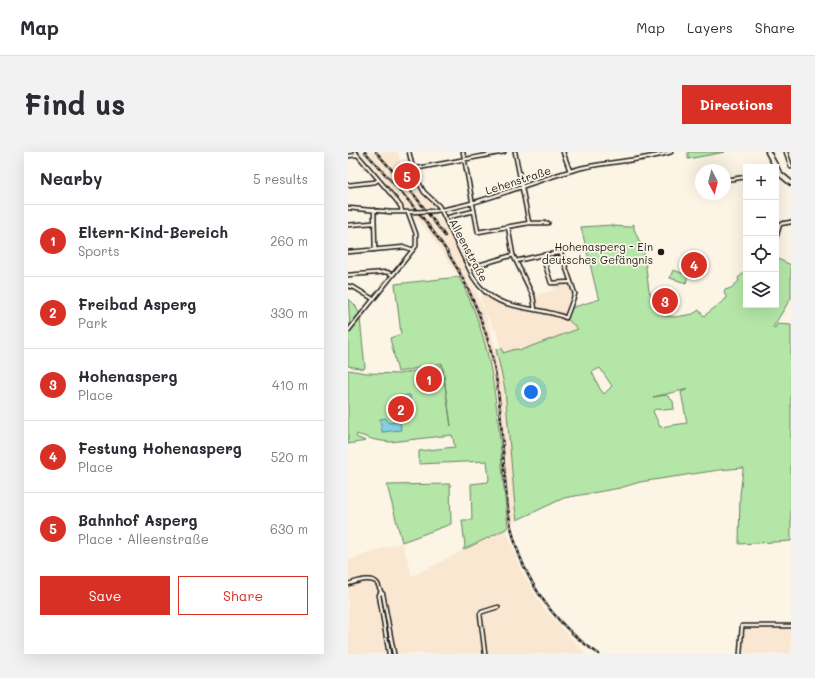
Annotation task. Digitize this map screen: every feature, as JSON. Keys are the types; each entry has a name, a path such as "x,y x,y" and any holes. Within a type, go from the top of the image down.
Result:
{"main road":[{"path":"769,152 775,164"},
{"path":"779,174 791,183"}],"street":[{"path":"355,152 396,200 401,207 402,212"},
{"name":"Alleenstraße","path":"409,152 413,170 422,189 435,202 440,210 469,268 479,286 485,293 505,304 566,318 575,295 571,282"},
{"path":"463,152 478,232 529,223 548,223"},
{"path":"413,170 504,152"},
{"path":"515,152 529,223"},
{"path":"563,152 570,172"},
{"name":"Lehenstraße","path":"348,208 402,212 435,211 472,202 582,168 671,152"},
{"path":"786,152 791,167"},
{"path":"348,156 358,155"},
{"path":"731,179 743,177"},
{"path":"348,185 375,182 378,180"},
{"name":"Alleenstraße","path":"435,202 435,211"},
{"path":"374,210 373,223 375,250"},
{"name":"Alleenstraße","path":"449,217 474,211"},
{"path":"348,331 416,246 417,236 410,212"},
{"path":"777,236 780,224 791,222"},
{"path":"348,225 373,223"},
{"path":"508,227 514,255 533,296 535,310"},
{"path":"348,252 405,247 413,250"},
{"path":"516,261 542,255 561,253 571,282 551,283 542,255"},
{"path":"469,268 514,255"},
{"path":"348,275 387,272 393,275"},
{"path":"348,286 355,288 373,299"},
{"path":"348,584 363,580 375,581 378,584 383,594 394,654"},
{"path":"381,592 379,595 389,654"},
{"path":"485,654 479,617 482,612 498,607"},
{"path":"740,654 742,626 791,626"},
{"path":"387,643 393,642"}],"shaded area":[{"path":"358,152 398,152 401,165 412,178 411,180 432,203 438,216 444,224 465,264 464,266 486,313 503,378 506,401 517,520 508,526 497,399 493,375 474,310 459,277 433,239 421,223 405,207 399,198 396,198"},
{"path":"571,282 575,292 571,308 579,329 521,350 516,349 503,353 496,330 492,326 480,297 485,293 505,304 535,310 533,296 554,290 551,283"},
{"path":"506,529 520,568 542,606 586,654 348,654 348,560 402,542 412,576"},
{"path":"742,626 791,626 791,654 741,654"}],"green space":[{"path":"688,152 725,152 688,159"},
{"path":"634,224 634,229 644,252 649,291 659,312 664,316 676,317 693,314 699,310 704,316 727,298 724,293 725,290 731,288 739,281 738,278 743,274 743,308 779,308 779,259 791,265 791,298 773,327 775,328 777,324 791,325 791,541 739,544 740,495 744,468 719,470 640,482 620,488 564,498 517,520 505,389 496,349 502,348 503,353 516,349 521,350 578,329 566,318 571,308 600,299 597,293 581,227 630,227","holes":["600,368 612,386 604,394 592,372","688,389 681,392 687,423 660,427 653,411 655,409 674,409 673,401 667,395 653,397"]},
{"path":"673,270 688,275 686,283 670,278"},
{"path":"459,277 473,307 483,338 490,368 496,399 508,526 506,529 463,550 465,546 462,520 472,520 471,484 488,482 487,461 419,464 419,451 455,447 452,435 390,442 375,440 357,434 356,437 366,441 348,444 348,370 366,373 399,374 442,365 451,426 442,363 398,372 390,338 401,334 395,284"},
{"path":"348,298 355,305 360,315 350,326"},
{"path":"360,319 364,369 348,366 348,334"},
{"path":"450,484 451,524 402,542 387,485"}],"water":[{"path":"410,395 411,407 399,408 398,396"},
{"path":"386,418 389,423 400,422 401,430 382,432 380,419"}],"railway":[{"path":"365,152 403,194 436,236 451,258 476,306 492,356 499,401 509,516 513,537 520,557 539,594 552,611 566,627 599,654"},
{"path":"376,152 415,196 445,236"}],"place":[{"name":"Bahnhof Asperg","path":"407,176"},
{"name":"Hohenasperg - Ein deutsches Gefängnis","path":"661,252"},
{"name":"Festung Hohenasperg","path":"694,265"},
{"name":"Hohenasperg","path":"665,301"},
{"name":"Eltern-Kind-Bereich","path":"429,379"},
{"name":"Freibad Asperg","path":"401,409"}]}
